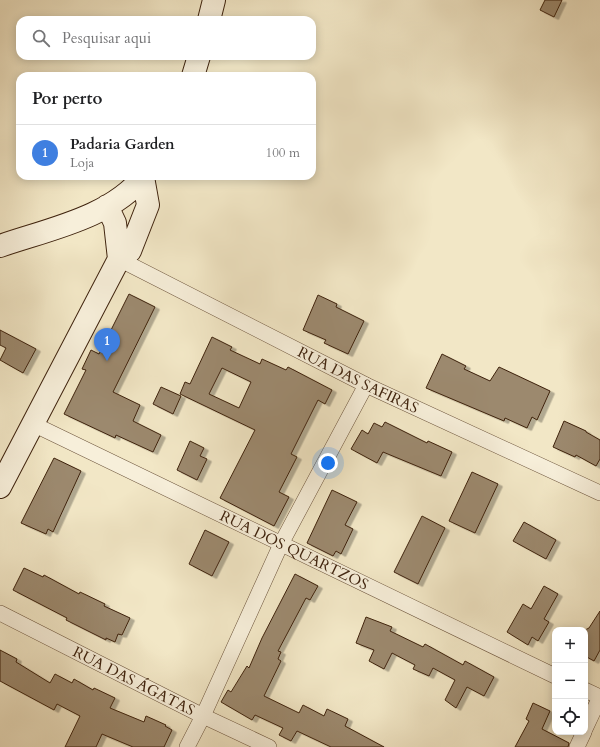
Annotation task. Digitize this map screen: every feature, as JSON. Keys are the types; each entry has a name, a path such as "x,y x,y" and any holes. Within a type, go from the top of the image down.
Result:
{"main road":[{"path":"210,16 214,0"},
{"path":"194,72 199,60"},
{"path":"0,246 91,215 122,198 140,180"},
{"path":"0,487 119,259 130,252 148,206 144,180"},
{"path":"107,206 115,223 119,259"}],"street":[{"name":"RUA DAS SAFIRAS","path":"119,259 366,385 600,493"},
{"path":"187,747 203,716 281,544 366,385"},
{"name":"RUA DOS QUARTZOS","path":"33,424 552,675"},
{"name":"RUA DAS ÁGATAS","path":"0,614 203,716 269,747"},
{"path":"588,691 600,697 588,723"},
{"path":"577,747 583,735"}],"building":[{"path":"545,0 562,0 554,17 540,10"},
{"path":"129,294 155,307 113,392 140,405 133,421 161,435 153,452 116,435 115,438 64,414 86,370 82,369 91,350 99,354"},
{"path":"318,295 337,304 336,307 364,321 348,354 324,343 326,340 303,330"},
{"path":"0,330 36,349 23,373 0,360 6,348 0,345"},
{"path":"212,337 232,347 230,350 260,364 262,359 286,370 288,367 332,390 325,404 318,400 291,454 297,457 279,492 289,497 274,526 220,498 255,430 180,394 185,382 190,384","holes":["222,368 251,382 239,408 209,394"]},
{"path":"442,354 466,366 464,369 490,381 499,367 550,391 537,420 532,417 527,428 505,418 504,421 426,388"},
{"path":"161,387 181,396 173,414 153,404"},
{"path":"564,421 586,431 600,440 600,459 596,466 576,455 575,457 553,447"},
{"path":"385,422 427,443 428,441 452,452 441,476 383,452 377,463 351,449 362,430 368,434 374,423 382,427"},
{"path":"190,441 204,448 200,456 207,459 197,480 177,470"},
{"path":"54,458 81,471 53,532 48,529 46,534 21,523"},
{"path":"472,472 498,484 475,533 449,521"},
{"path":"332,490 357,502 345,525 353,529 341,554 336,551 333,556 307,543"},
{"path":"422,516 445,528 418,584 394,572"},
{"path":"524,522 556,540 546,559 513,541"},
{"path":"205,530 229,542 212,576 189,564"},
{"path":"24,568 43,577 44,575 79,594 80,592 105,604 104,606 130,618 122,635 118,634 115,642 106,638 106,640 66,620 67,618 13,590"},
{"path":"295,574 318,586 310,600 306,598 278,651 281,652 278,659 281,661 264,696 299,713 303,705 324,716 327,709 348,719 345,726 384,747 331,747 297,731 291,741 279,735 283,728 255,715 252,720 221,702 228,690 231,692 247,666 249,668 262,638"},
{"path":"544,586 558,594 544,619 549,622 538,641 532,637 528,645 507,632 523,604 531,609"},
{"path":"600,611 600,650 594,661 588,658 589,628"},
{"path":"366,617 392,627 390,631 423,647 425,644 463,665 465,661 494,677 484,696 467,687 456,708 445,700 455,680 433,668 429,676 413,669 415,665 392,653 384,669 369,661 374,650 356,643"},
{"path":"0,650 17,659 16,662 50,683 55,674 72,683 74,679 93,690 94,688 115,698 110,708 144,722 146,716 166,725 165,726 172,730 164,747 133,747 102,734 96,747 65,747 80,716 57,704 54,710 0,681"},
{"path":"533,703 550,711 542,729 569,743 568,747 515,747 529,721 526,719"}],"place":[{"name":"Padaria Garden","path":"107,361"}]}
